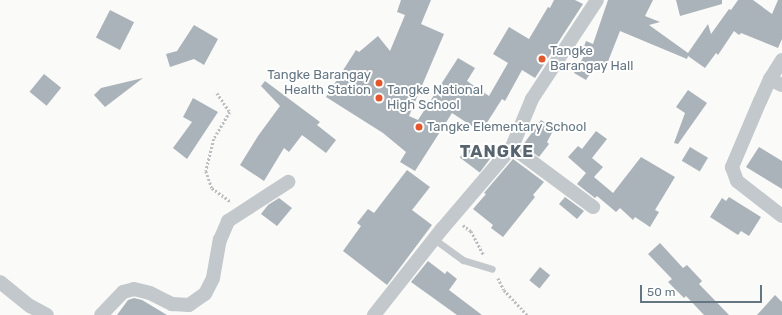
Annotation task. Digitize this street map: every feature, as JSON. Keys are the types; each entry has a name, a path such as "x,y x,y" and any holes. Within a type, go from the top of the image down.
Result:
{"street":[{"path":"374,315 434,239 512,147 532,99 597,0"},
{"path":"782,60 776,82 732,167 737,181 782,216"},
{"path":"512,147 593,207"},
{"path":"101,315 123,292 134,289 150,293 172,304 189,304 205,294 212,278 220,240 228,221 288,182"},
{"path":"0,282 30,306 47,315"}],"lane":[{"path":"434,239 463,260 492,269"}],"path":[{"path":"217,92 230,112 214,139 206,171 212,188 231,200 238,214"}],"building":[{"path":"401,0 431,0 421,24 444,34 409,116 418,120 458,58 475,68 467,81 489,96 508,63 493,54 509,27 529,39 548,7 550,8 554,0 575,0 583,4 535,78 522,70 505,101 502,99 481,132 452,113 415,171 400,162 406,152 383,133 326,97 356,50 359,52 378,36 390,51 405,15 397,12"},
{"path":"608,0 653,0 645,16 660,22 649,25 688,53 708,24 711,34 729,9 731,10 738,0 753,0 772,14 778,0 782,0 782,39 778,48 741,33 739,35 734,31 718,55 716,53 705,68 688,56 687,59 620,31 607,64 598,61 586,80 574,73 584,56 581,55 586,41 593,44"},
{"path":"676,0 722,0 722,4 680,16"},
{"path":"110,10 134,22 120,50 96,38"},
{"path":"194,25 218,39 204,65 194,59 170,67 166,54 177,51"},
{"path":"44,74 61,88 47,106 30,92"},
{"path":"143,78 105,107 94,95 101,88"},
{"path":"265,81 320,122 317,125 336,140 326,153 302,135 289,152 284,148 264,181 240,165 258,136 280,106 261,86"},
{"path":"688,90 707,103 678,144 674,143 685,113 676,107"},
{"path":"193,98 218,112 187,159 173,148 192,122 183,117"},
{"path":"541,120 554,129 547,142 549,144 539,157 523,145"},
{"path":"596,131 607,139 592,158 603,167 594,177 613,193 641,157 675,177 655,210 659,212 650,227 635,217 633,220 620,208 616,212 597,196 595,198 577,184 586,173 568,157 578,146 582,149"},
{"path":"470,144 490,159 480,173 460,158"},
{"path":"690,147 708,158 700,172 682,161"},
{"path":"759,147 782,161 782,189 746,167"},
{"path":"513,159 544,182 533,195 535,197 503,237 491,228 493,225 473,209 486,194 484,193"},
{"path":"407,170 430,187 412,210 432,225 387,285 343,251 361,226 357,223 368,209 374,213"},
{"path":"565,197 584,211 577,219 559,204"},
{"path":"729,197 761,217 749,236 741,231 738,235 710,217 722,198 726,201"},
{"path":"279,198 292,208 277,226 261,214 268,205"},
{"path":"660,243 683,268 687,265 702,281 699,284 729,315 704,315 686,296 684,298 668,282 672,279 648,254"},
{"path":"428,261 445,274 447,271 457,279 449,290 482,315 457,315 411,282"},
{"path":"540,267 550,275 539,288 529,280"},
{"path":"775,295 782,302 782,315 757,315"},
{"path":"134,298 142,300 167,315 117,315 128,300"}],"place":[{"name":"Tangke Barangay Hall","path":"542,59"},
{"name":"Tangke Barangay Health Station","path":"379,83"},
{"name":"Tangke National High School","path":"379,98"},
{"name":"Tangke Elementary School","path":"419,127"}],"district":[{"name":"TANGKE","path":"497,152"}]}
